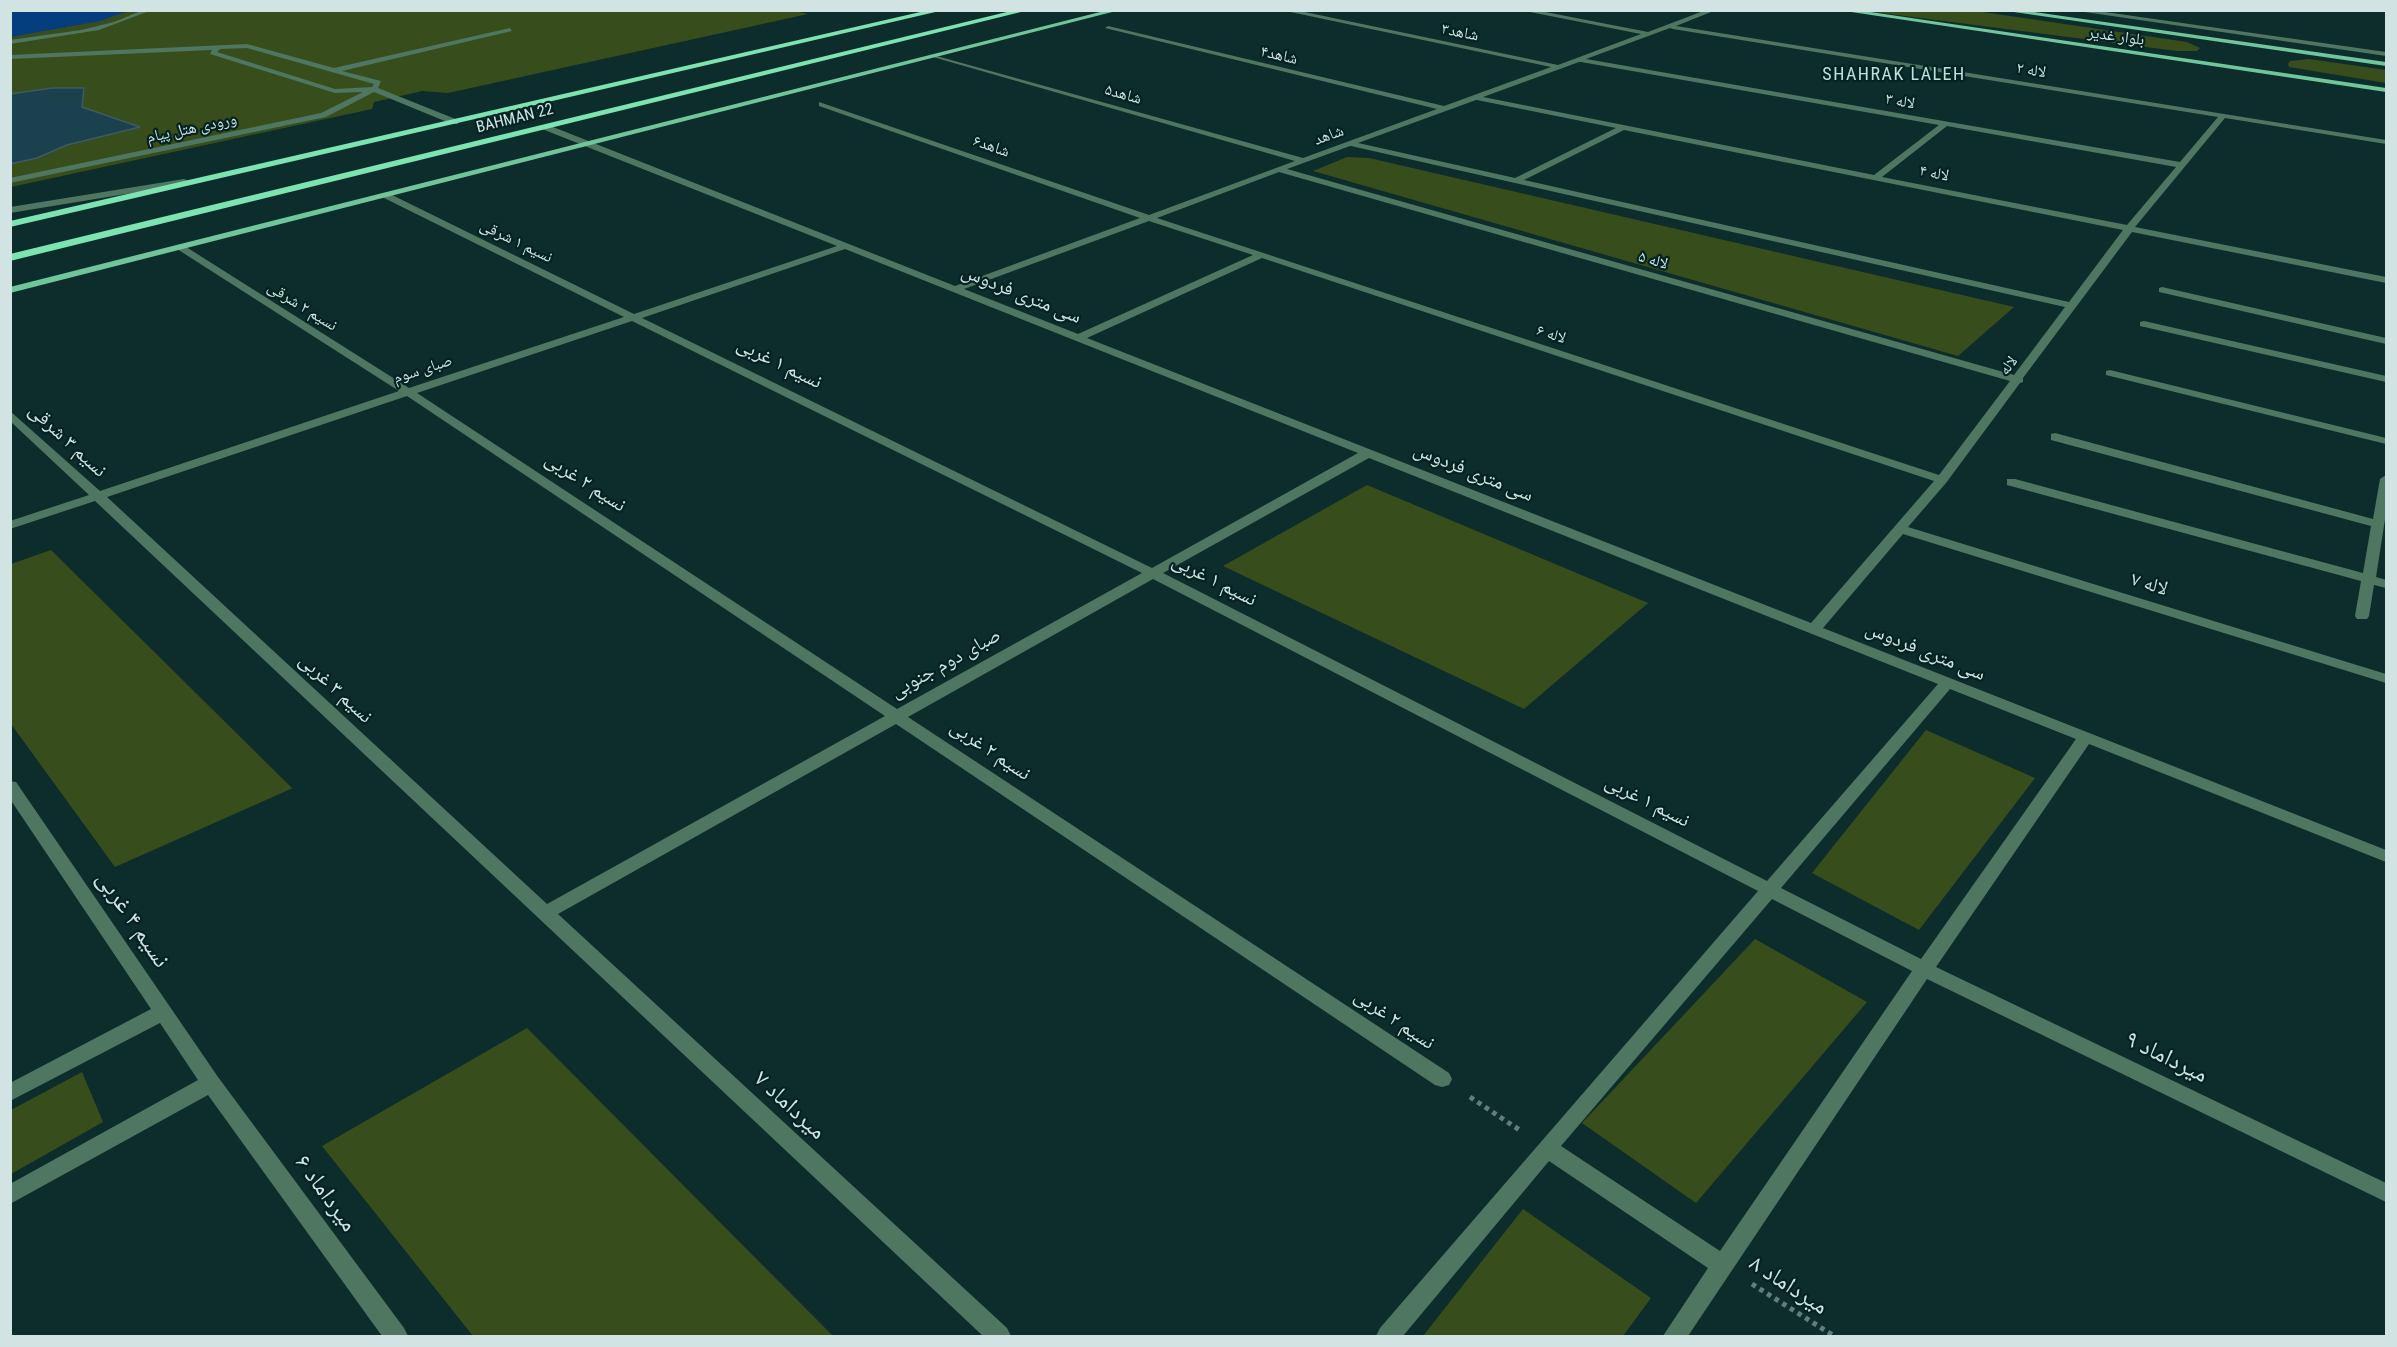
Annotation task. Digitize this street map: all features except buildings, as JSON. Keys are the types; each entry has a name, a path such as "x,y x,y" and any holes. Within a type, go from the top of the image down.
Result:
{"highway":[{"name":"BAHMAN 22","path":"10,258 1026,10"},
{"name":"BAHMAN 22","path":"10,224 455,122 948,13 968,18 1008,15"}],"main road":[{"path":"10,290 1117,10"},
{"name":"بلوار غدیر","path":"1841,10 2386,90"},
{"name":"بلوار غدیر","path":"2003,10 2386,64"},
{"path":"2158,57 2179,58 2208,51 2194,39 2178,35"},
{"path":"2265,56 2315,54"},
{"path":"2262,64 2308,79"}],"street":[{"path":"10,42 121,22 149,10"},
{"name":"شاهد۳","path":"1284,10 1560,67"},
{"path":"1524,10 1649,34"},
{"name":"شاهد","path":"955,290 1713,10"},
{"path":"2074,10 2386,54"},
{"name":"لاله ۲","path":"1670,26 2386,142"},
{"name":"شاهد۴","path":"1108,28 1445,109"},
{"path":"333,71 510,30"},
{"path":"10,57 247,46 378,84 374,89"},
{"path":"221,47 212,53 335,91 374,89 455,122"},
{"name":"شاهد۵","path":"935,56 1304,161"},
{"name":"لاله ۳","path":"1579,60 2181,165"},
{"name":"ورودی هتل پیام","path":"10,181 323,115 374,89"},
{"name":"لاله ۴","path":"1477,98 2386,280"},
{"name":"شاهد۶","path":"822,105 1150,218"},
{"name":"لاله","path":"1814,629 1942,480 2019,381 2129,229 2223,116"},
{"path":"1875,177 1945,124"},
{"name":"سی متری فردوس","path":"546,127 2386,856"},
{"path":"1516,181 1624,127"},
{"path":"1351,144 2073,306"},
{"name":"لاله ۵","path":"1280,170 2019,381"},
{"path":"10,210 205,179"},
{"name":"نسیم ۱ شرقی","path":"385,195 635,316"},
{"name":"لاله ۶","path":"1150,218 1942,480"},
{"name":"صبای سوم","path":"10,525 846,246"},
{"name":"نسیم ۲ شرقی","path":"180,247 408,393"},
{"path":"1078,338 1261,255"},
{"path":"2162,290 2386,341"},
{"name":"نسیم ۱ غربی","path":"635,316 1152,573 1924,969"},
{"path":"2144,324 2386,379"},
{"path":"2110,373 2386,441"},
{"name":"نسیم ۲ غربی","path":"408,393 1442,1079"},
{"name":"نسیم ۳ شرقی","path":"10,414 97,496"},
{"path":"2055,437 2378,524"},
{"name":"صبای دوم جنوبی","path":"545,913 1368,453"},
{"path":"2362,616 2386,479"},
{"path":"2011,482 2386,584"},
{"name":"نسیم ۳ غربی","path":"97,496 545,913"},
{"name":"لاله ۷","path":"1900,529 2386,679"},
{"path":"1388,1336 1948,682"},
{"path":"1675,1336 1924,969 2086,737"},
{"name":"نسیم ۴ غربی","path":"10,786 211,1083"},
{"name":"میرداماد ۷","path":"545,913 999,1336"},
{"name":"میرداماد ۹","path":"1924,969 2386,1193"},
{"path":"10,1093 163,1012"},
{"path":"10,1195 211,1083"},
{"name":"میرداماد ۶","path":"211,1083 396,1336"},
{"path":"1547,1148 1723,1266"}],"path":[{"name":"نسیم ۲ غربی","path":"1442,1079 1547,1148"},
{"name":"میرداماد ۸","path":"1723,1266 1834,1336"}],"green space":[{"path":"791,10 808,14 448,93 422,91 374,102 372,109 11,187 10,11"},
{"path":"1866,11 1976,11 2187,42 2200,48 2197,51 2177,51"},
{"path":"2309,59 2386,70 2386,83 2289,67 2288,64 2290,61"},
{"path":"1347,157 1369,158 2014,307 1958,356 1313,171"},
{"path":"1367,485 1648,603 1524,709 1223,566"},
{"path":"51,550 293,788 115,867 11,724 11,564"},
{"path":"1926,730 2035,778 1919,930 1812,873"},
{"path":"1755,939 1867,1002 1696,1203 1582,1123"},
{"path":"527,1028 833,1336 473,1336 322,1146"},
{"path":"82,1072 103,1122 11,1174 11,1110"},
{"path":"1523,1209 1651,1298 1623,1336 1423,1336"}],"water":[{"path":"10,11 128,11 100,21 11,37"}],"district":[{"name":"SHAHRAK LALEH","path":"1894,75"}]}
